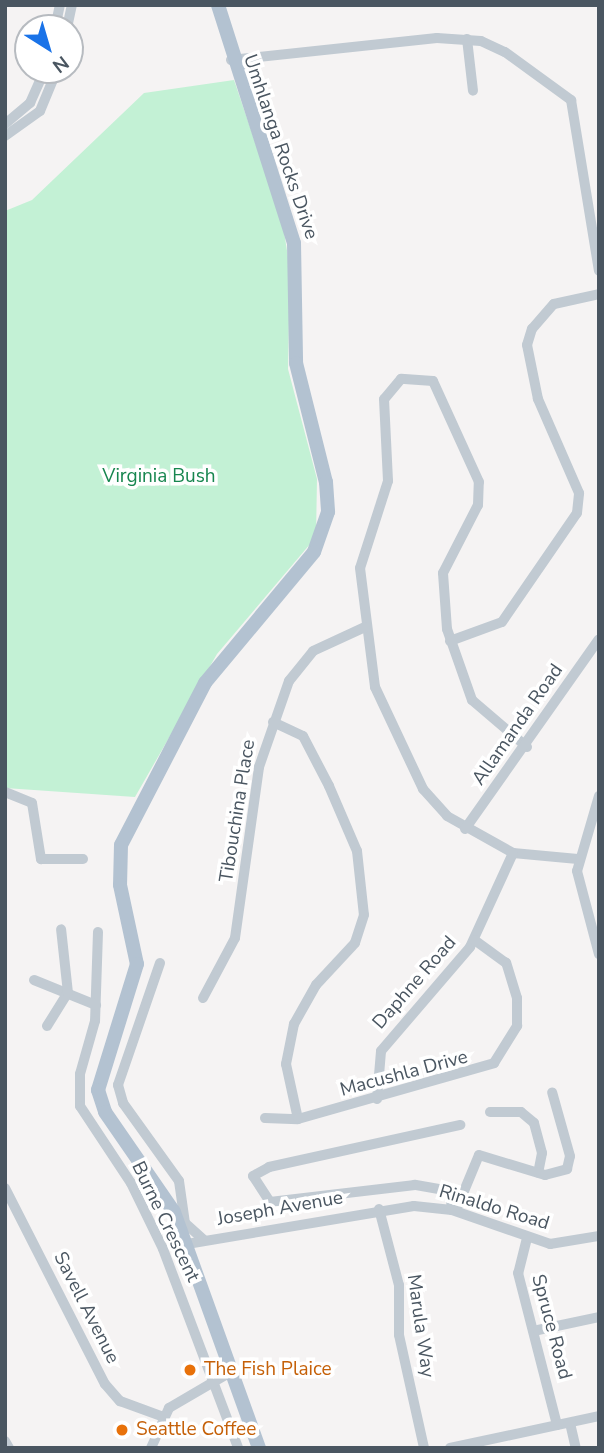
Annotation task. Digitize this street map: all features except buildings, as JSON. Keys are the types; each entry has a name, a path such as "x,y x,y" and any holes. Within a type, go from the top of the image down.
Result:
{"main road":[{"name":"Umhlanga Rocks Drive","path":"218,5 231,60 292,233 296,363 328,502 314,552 205,683 119,856 137,964 99,1090 105,1112 153,1175 187,1244 234,1370 259,1448"}],"street":[{"path":"467,39 473,91"},
{"path":"231,60 467,39 505,52 571,100 599,271"},
{"path":"5,124 30,103 43,84"},
{"path":"5,136 40,111 47,84"},
{"path":"450,641 502,622 577,513 579,493 538,399 527,345 532,329 554,304 599,294"},
{"path":"527,747 472,700 450,641 443,573 478,505 480,482 433,381 423,377 395,383 384,399 388,481 361,561 365,627 375,687 416,776 436,807 465,830 513,853 578,859"},
{"name":"Tibouchina Place","path":"203,998 235,938 260,767 273,722 299,662 365,627"},
{"name":"Allamanda Road","path":"465,830 527,747 599,639"},
{"path":"273,722 303,736 329,786 357,851 364,915 355,943 316,985 295,1024 286,1064 298,1119"},
{"path":"5,792 32,803 41,859 83,859"},
{"path":"599,796 578,859 599,954"},
{"name":"Daphne Road","path":"377,1099 381,1051 474,940 513,853"},
{"path":"47,1026 68,993 61,929"},
{"name":"Burne Crescent","path":"97,932 96,1005 80,1074 80,1105 131,1183 215,1380 238,1448"},
{"name":"Macushla Drive","path":"265,1118 298,1119 485,1070 505,1051 518,1019 510,969 474,940"},
{"path":"160,963 118,1085 123,1103 179,1181 186,1223 204,1240"},
{"path":"34,980 96,1005"},
{"path":"454,1210 479,1155 538,1173 559,1175 570,1164 552,1092"},
{"path":"490,1112 522,1112 534,1123 541,1153 538,1173"},
{"path":"454,1210 450,1191 415,1185 270,1202 253,1176 460,1125"},
{"name":"Savell Avenue","path":"5,1188 105,1384 120,1401 161,1416"},
{"name":"Joseph Avenue","path":"187,1244 379,1209"},
{"name":"Rinaldo Road","path":"379,1209 454,1210 527,1238 567,1245 599,1236"},
{"name":"Marula Way","path":"379,1209 399,1285 399,1335 424,1448"},
{"name":"Spruce Road","path":"527,1238 518,1273 538,1330 557,1424"},
{"path":"538,1330 599,1317"},
{"path":"151,1448 161,1416 234,1370"},
{"path":"450,1448 599,1416"},
{"path":"570,1423 576,1448"},
{"path":"5,1441 9,1448"}],"green space":[{"name":"Virginia Bush","path":"234,80 283,225 290,270 288,369 317,479 316,537 217,654 135,797 5,788 5,211 32,200 144,93"}],"place":[{"name":"The Fish Plaice","path":"190,1370"},
{"name":"Seattle Coffee","path":"122,1430"}]}
